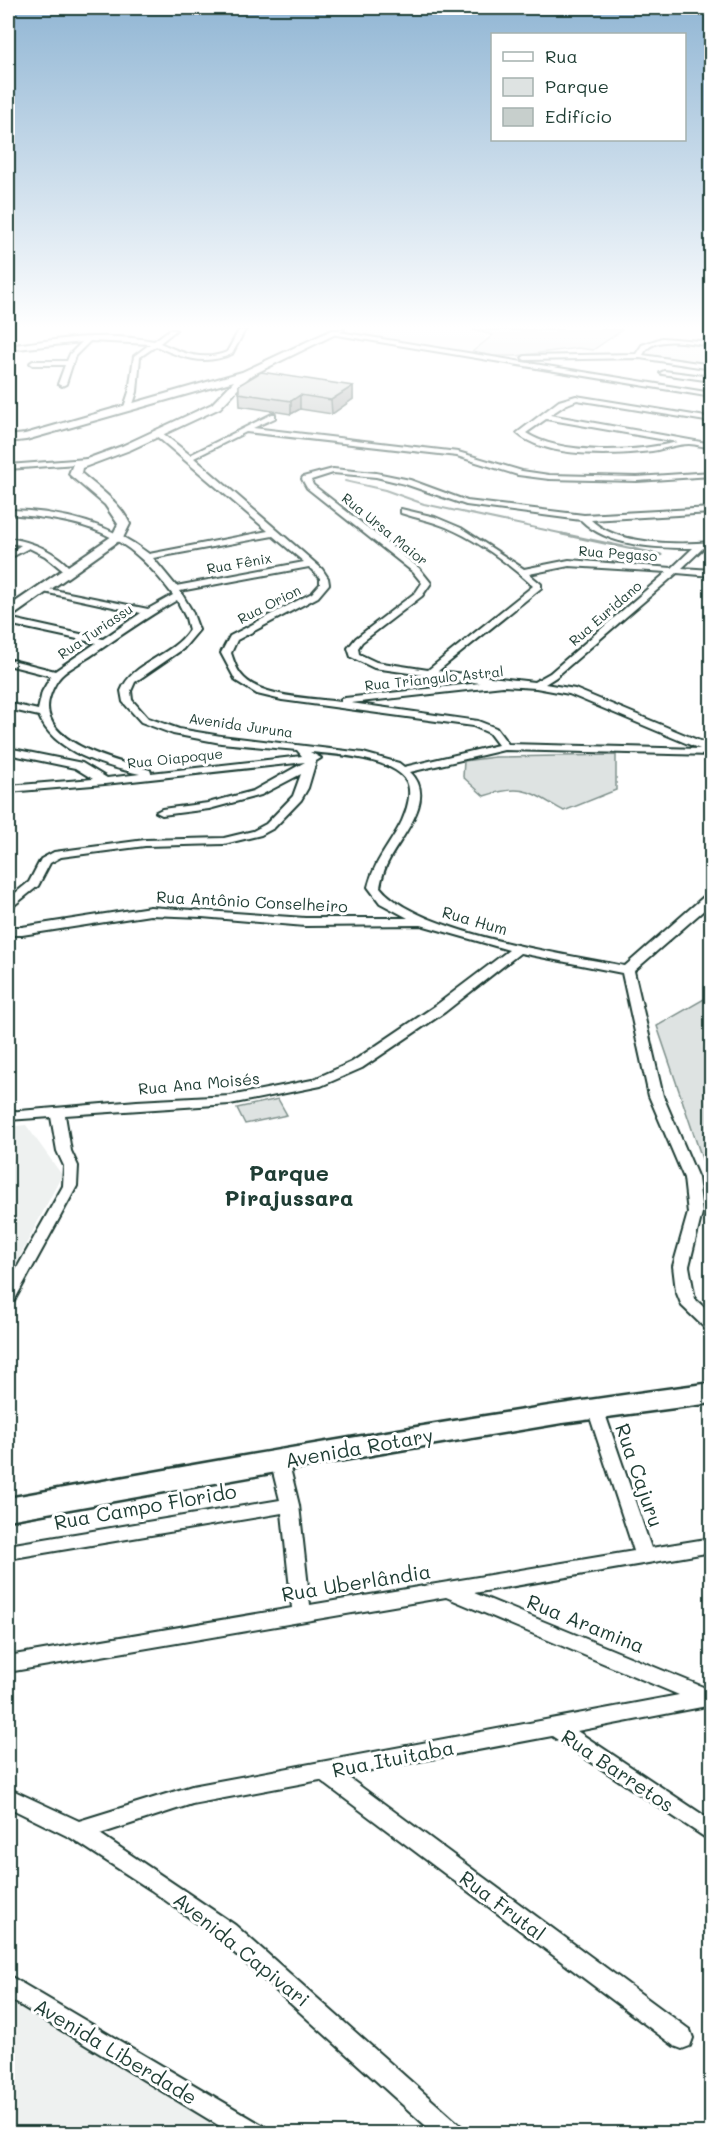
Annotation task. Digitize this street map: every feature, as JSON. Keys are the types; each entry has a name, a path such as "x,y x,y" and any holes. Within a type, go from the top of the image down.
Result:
{"main road":[{"path":"8,439 26,437 50,430"},
{"path":"8,613 117,538 124,524 121,516 108,502 75,474 77,466 166,430"},
{"name":"Avenida Rotary","path":"8,1509 279,1460 595,1408 711,1393"}],"street":[{"path":"189,458 247,430 458,454 521,473 549,477 637,479 711,474"},
{"path":"525,430 521,433 547,447 599,451 671,446 686,442"},
{"path":"620,430 711,446"},
{"name":"Rua Orion","path":"158,434 189,458 324,578 325,584 315,595 233,638 226,653 231,669 240,682 253,689 282,697 445,718 489,727 499,734 504,747"},
{"path":"671,446 711,453"},
{"path":"8,467 87,461"},
{"path":"8,472 23,467"},
{"name":"Rua Ursa Maior","path":"502,683 374,665 354,655 353,648 359,640 419,594 427,583 416,570 310,486 306,479 322,472 333,471 376,476 407,482 466,503 584,518 711,510"},
{"path":"404,511 449,525 524,572 538,586 536,590 430,672"},
{"name":"Avenida Juruna","path":"8,512 68,519 117,538 146,557 176,592 193,622 194,630 186,644 130,682 126,689 128,705 139,717 158,726 184,732 378,759 405,770"},
{"path":"584,518 588,525 598,531 656,544 711,545"},
{"path":"146,557 274,533"},
{"path":"8,541 29,544 44,550 69,571"},
{"path":"8,557 29,544"},
{"path":"682,546 688,558"},
{"name":"Rua Euridano","path":"536,685 553,675 700,546"},
{"name":"Rua Pegaso","path":"524,572 569,563 711,573"},
{"name":"Rua Fênix","path":"176,592 310,564"},
{"path":"42,589 149,612"},
{"name":"Rua Turiassu","path":"43,714 49,686 57,674 176,592"},
{"path":"8,621 103,642"},
{"path":"8,662 57,674"},
{"name":"Rua Triangulo Astral","path":"328,702 502,683 536,685 571,691 711,751"},
{"path":"389,712 381,705 392,696"},
{"path":"8,706 43,714 59,735 90,755 123,767 157,775"},
{"path":"424,922 384,900 374,886 375,875 410,818 414,804 411,778 405,770 504,747 711,751"},
{"name":"Avenida Juruna","path":"300,748 309,763"},
{"path":"8,751 78,765 105,781"},
{"name":"Rua Oiapoque","path":"8,789 309,763 345,754"},
{"path":"78,765 90,755"},
{"path":"162,813 193,809 241,798 275,786 309,763"},
{"path":"8,904 33,884 45,861 58,854 145,843 224,841 257,833 270,826 297,798 303,788 309,763"},
{"path":"711,897 628,970 656,1096 691,1178 695,1213 681,1266 684,1291 688,1302 711,1325"},
{"name":"Rua Antônio Conselheiro","path":"8,931 22,931 150,911 305,922 424,922"},
{"name":"Rua Hum","path":"424,922 518,949 628,970"},
{"name":"Rua Ana Moisés","path":"8,1116 230,1100 316,1083 357,1065 440,1009 518,949"},
{"path":"8,1297 70,1186 71,1166 64,1150 57,1112"},
{"name":"Rua Cajuru","path":"595,1408 645,1556"},
{"path":"279,1460 290,1505 302,1613"},
{"name":"Rua Campo Florido","path":"8,1552 290,1505"},
{"name":"Rua Uberlândia","path":"8,1664 711,1545"},
{"name":"Rua Aramina","path":"448,1590 710,1697"},
{"name":"Rua Ituitaba","path":"78,1831 192,1795 710,1697"},
{"name":"Rua Barretos","path":"555,1727 711,1833"},
{"name":"Rua Frutal","path":"324,1771 682,2038"},
{"name":"Avenida Capivari","path":"8,1797 78,1831 158,1883 226,1932 316,2009 453,2133"},
{"name":"Avenida Liberdade","path":"8,1986 256,2133"}],"shaded area":[{"path":"26,1125 62,1175 8,1279 8,1127"},
{"path":"8,2001 226,2130 233,2133 8,2133"}],"green space":[{"path":"616,755 616,790 564,811 534,794 518,790 484,796 463,777 464,761 495,757"},
{"path":"711,995 711,1185 657,1026"},
{"path":"278,1099 287,1115 245,1124 237,1108"}],"waterway":[{"path":"345,481 385,490 424,504 569,535"},
{"path":"562,534 661,555"}],"district":[{"name":"Parque Pirajussara","path":"289,1184"}]}
